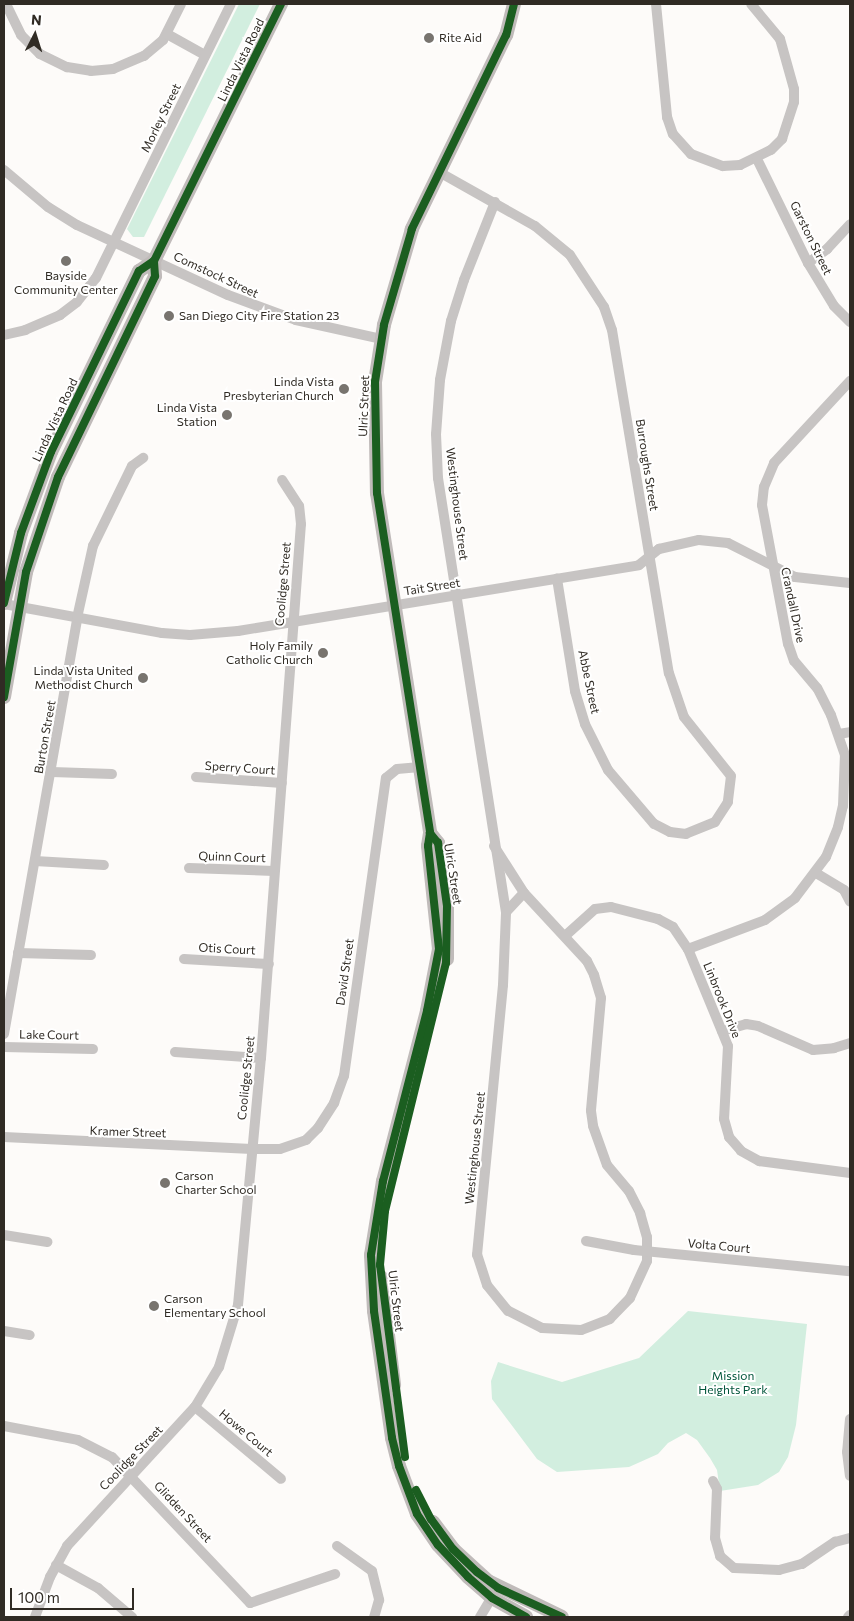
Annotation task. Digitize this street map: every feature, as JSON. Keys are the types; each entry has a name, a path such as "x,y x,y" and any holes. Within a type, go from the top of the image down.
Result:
{"main road":[{"name":"Linda Vista Road","path":"4,604 21,534 48,458 140,270 154,260 281,4"},
{"name":"Ulric Street","path":"514,4 506,35 409,238 381,339 375,390 374,456 394,605 430,833 428,846 437,915 438,958 374,1225 371,1255 374,1311 392,1438 399,1466 417,1514 456,1565 526,1617"},
{"name":"Linda Vista Road","path":"4,697 19,607 33,546 58,477 155,276 154,260"},
{"name":"Ulric Street","path":"495,1593 562,1617"}],"street":[{"path":"6,4 21,35 40,54 67,67 91,71 113,69 144,56 167,34 181,4"},
{"name":"Morley Street","path":"4,335 46,322 77,302 96,278 230,4"},
{"path":"656,4 666,117 673,134 691,154 705,162 740,165 757,159 782,138 792,112 794,89 780,39 751,4"},
{"path":"167,34 205,55"},
{"name":"Garston Street","path":"757,159 782,206 808,264 834,306 850,322"},
{"name":"Comstock Street","path":"4,170 48,207 114,242 154,260 273,313 381,339"},
{"name":"Burroughs Street","path":"439,172 535,226 570,255 604,307 614,340 649,558 675,696 697,735 725,764 731,776 728,802 715,822"},
{"name":"Westinghouse Street","path":"495,202 464,280 451,321 440,380 436,434 438,478 494,846 506,912 503,985 477,1254 487,1285 508,1312 542,1328 560,1331 596,1325 610,1319 630,1298 648,1252"},
{"path":"808,264 827,249 850,224"},
{"name":"Crandall Drive","path":"688,949 765,920 795,898 816,873 838,828 843,806 846,774 839,734 817,688 794,662 771,563 762,505 769,472 850,382"},
{"name":"Burton Street","path":"4,1034 52,772 77,618 93,546 132,466 144,458"},
{"name":"Coolidge Street","path":"35,1617 56,1565 80,1529 194,1408 219,1367 238,1305 269,964 292,623 301,524 299,506 282,480"},
{"name":"Tait Street","path":"4,604 77,618 190,635 292,623 639,565 659,549 713,540 728,543 771,563 795,577 809,581 850,583"},
{"name":"Abbe Street","path":"557,578 575,691 585,724 608,770 654,824 662,828 686,834 715,822"},
{"path":"839,734 850,732"},
{"name":"David Street","path":"252,1149 280,1149 306,1140 334,1103 344,1076 382,793 386,778 397,769 420,767"},
{"path":"52,772 112,774"},
{"name":"Sperry Court","path":"196,777 282,784"},
{"path":"494,846 524,893 587,961 601,998 591,1111 597,1144 607,1165 629,1192 640,1213 648,1252"},
{"path":"35,861 104,865"},
{"name":"Quinn Court","path":"190,868 274,871"},
{"path":"816,873 844,890 850,902"},
{"path":"506,912 524,893"},
{"name":"Linbrook Drive","path":"565,936 595,910 611,907 658,919 680,935 688,949 722,1031 729,1054 724,1119 729,1137 742,1151 759,1161 850,1173"},
{"path":"18,953 91,955"},
{"name":"Otis Court","path":"184,959 269,964"},
{"path":"722,1031 746,1024 758,1026 813,1050 834,1048 850,1043"},
{"name":"Lake Court","path":"4,1046 93,1049"},
{"path":"174,1052 261,1058"},
{"name":"Kramer Street","path":"4,1137 252,1149"},
{"path":"4,1236 47,1242"},
{"name":"Volta Court","path":"586,1241 648,1252 850,1271"},
{"path":"4,1331 30,1335"},
{"name":"Howe Court","path":"194,1408 281,1479"},
{"path":"850,1419 847,1452 850,1476"},
{"name":"Glidden Street","path":"4,1426 95,1446 131,1476 250,1603 335,1574"},
{"path":"713,1481 717,1489 715,1538 720,1556 734,1568 779,1570 802,1564 835,1542 850,1538"},
{"path":"337,1546 372,1571 379,1600 374,1617"},
{"path":"56,1565 98,1588 132,1617"},
{"path":"480,1617 495,1593"}],"green space":[{"path":"239,4 260,4 144,237 133,237 127,229"},
{"name":"Mission Heights Park","path":"688,1311 807,1324 796,1425 788,1457 779,1472 758,1485 720,1491 717,1470 710,1458 697,1440 686,1433 668,1443 658,1454 629,1467 557,1472 537,1459 492,1399 491,1381 498,1362 562,1382 639,1358"}],"cycle path":[{"path":"4,697 26,572 58,477 155,276 154,261 281,4"},
{"path":"514,4 506,35 412,229 384,325 375,382 377,493 430,833 428,846 439,949 427,1011 383,1181 371,1255 374,1311 392,1438 399,1466 417,1514 438,1545 468,1577 492,1598 526,1617"},
{"path":"4,603 21,533 51,452 139,271 154,261"},
{"path":"405,1457 380,1265 385,1211 446,963 447,906 438,843 430,833"},
{"path":"416,1490 431,1519 453,1549 477,1572 498,1588 562,1617"}],"place":[{"name":"Rite Aid","path":"429,38"},
{"name":"Bayside Community Center","path":"66,261"},
{"name":"San Diego City Fire Station 23","path":"169,316"},
{"name":"Linda Vista Presbyterian Church","path":"344,389"},
{"name":"Linda Vista Station","path":"227,415"},
{"name":"Holy Family Catholic Church","path":"323,653"},
{"name":"Linda Vista United Methodist Church","path":"143,678"},
{"name":"Carson Charter School","path":"165,1183"},
{"name":"Carson Elementary School","path":"154,1306"}]}
